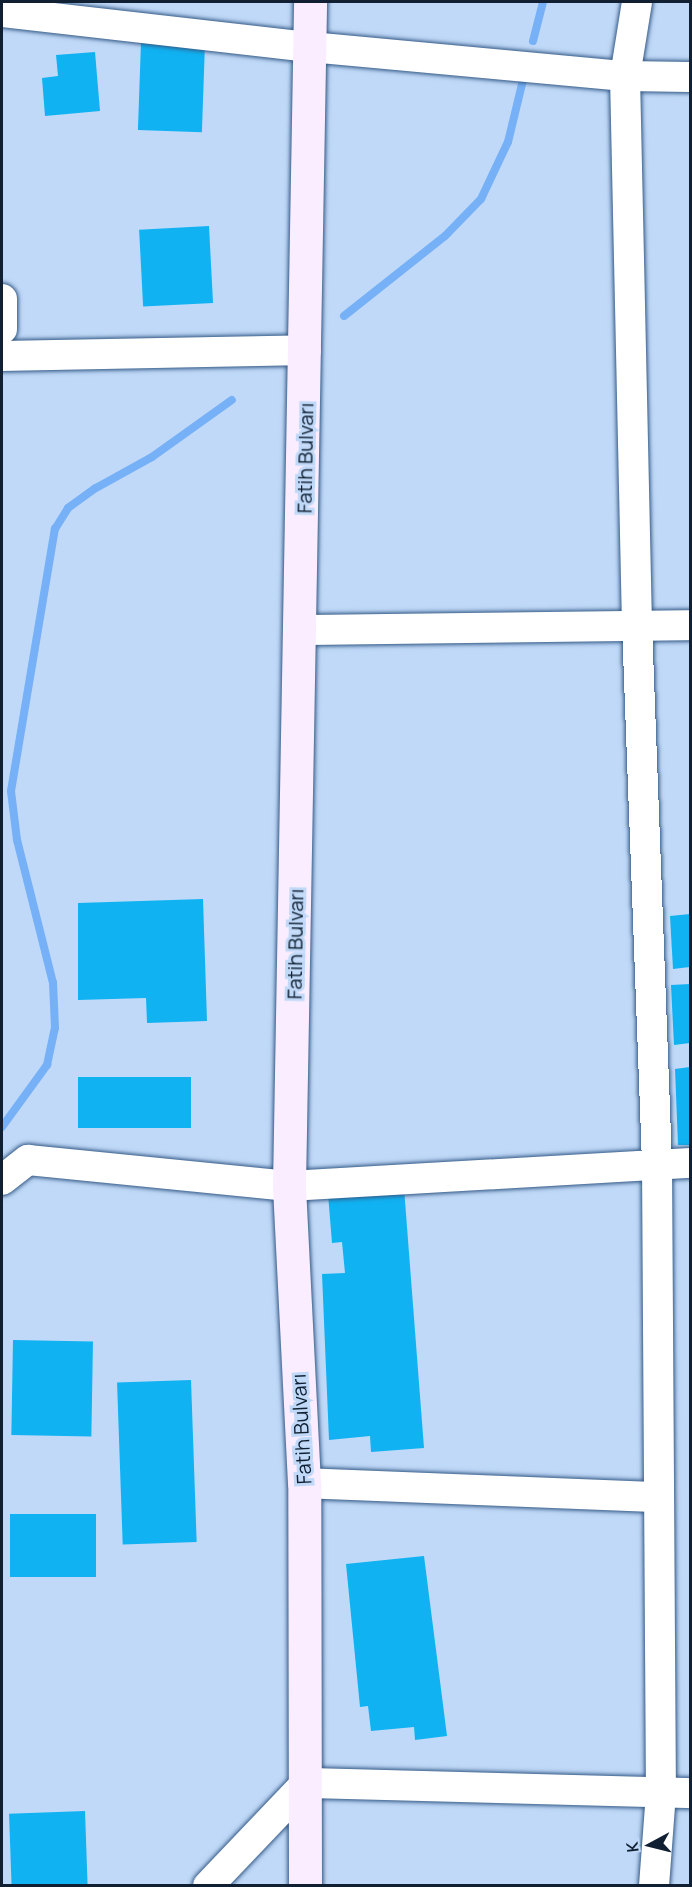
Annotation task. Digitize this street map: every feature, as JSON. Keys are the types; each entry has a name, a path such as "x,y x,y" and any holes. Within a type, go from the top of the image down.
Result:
{"main road":[{"name":"Fatih Bulvarı","path":"305,1886 304,1483 289,1186 303,630 310,2"}],"street":[{"path":"637,2 625,76 637,625 657,1164 658,1497 676,1793 654,1886"},
{"path":"2,12 310,47 625,76 690,77"},
{"path":"2,299 2,329"},
{"path":"2,356 306,350"},
{"path":"303,630 690,625"},
{"path":"2,1180 28,1160 289,1186 690,1162"},
{"path":"304,1483 658,1497"},
{"path":"208,1886 306,1783 676,1793"}],"building":[{"path":"141,42 205,44 202,132 138,130"},
{"path":"95,52 100,111 45,116 42,78 58,76 56,55"},
{"path":"209,226 213,303 143,307 139,230"},
{"path":"203,899 207,1021 147,1023 146,998 78,1000 78,903"},
{"path":"690,914 690,967 673,969 670,916"},
{"path":"690,984 690,1043 674,1045 671,985"},
{"path":"690,1067 690,1145 678,1145 675,1069"},
{"path":"78,1077 191,1077 191,1128 78,1128"},
{"path":"404,1188 424,1448 371,1452 370,1436 329,1440 322,1274 345,1273 342,1242 332,1243 328,1194"},
{"path":"13,1340 93,1341 91,1436 11,1435"},
{"path":"191,1380 197,1542 123,1544 117,1383"},
{"path":"10,1514 96,1514 96,1577 10,1577"},
{"path":"424,1556 447,1736 415,1740 414,1727 371,1731 368,1706 360,1707 346,1564"},
{"path":"85,1811 88,1886 12,1886 9,1814"}],"waterway":[{"path":"533,41 543,2"},
{"path":"344,316 445,236 481,199 508,142 522,84"},
{"path":"2,1127 47,1065 55,1028 53,983 17,840 11,791 55,529 68,508 96,488 152,457 232,400"}]}
